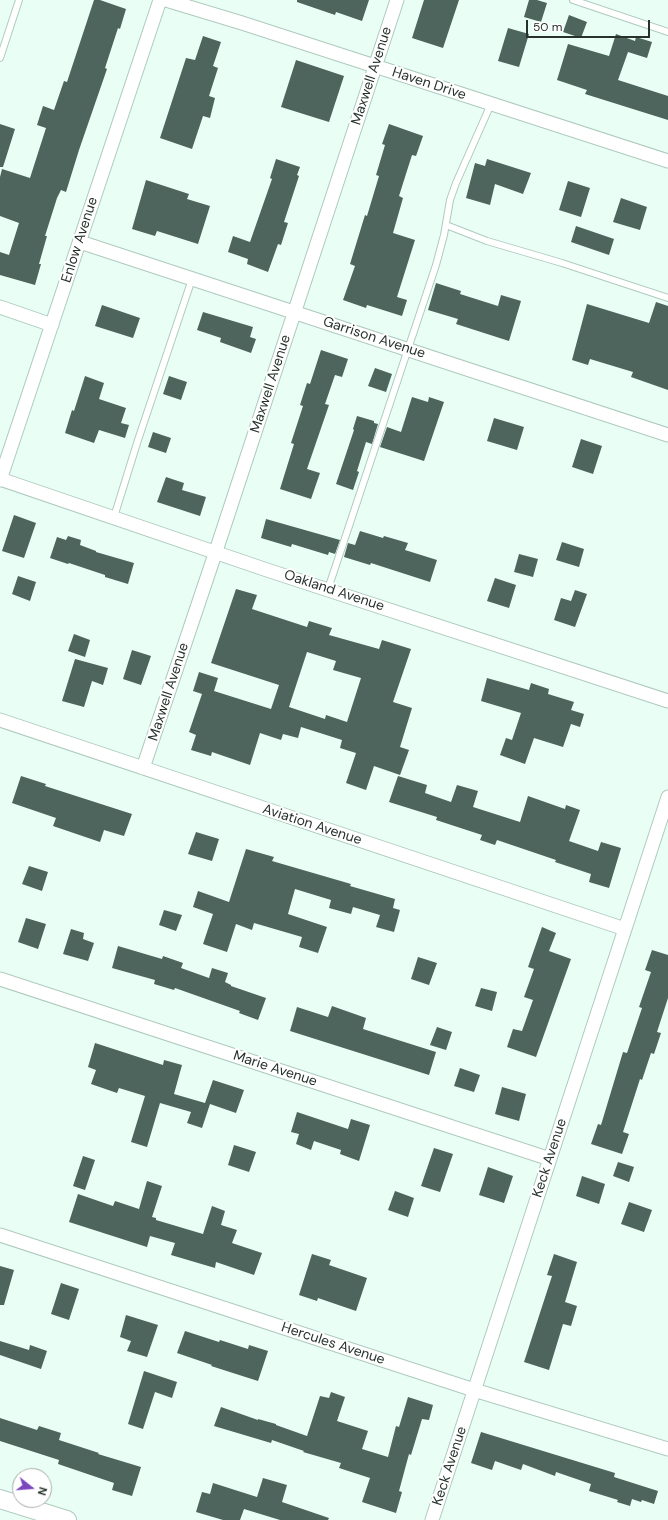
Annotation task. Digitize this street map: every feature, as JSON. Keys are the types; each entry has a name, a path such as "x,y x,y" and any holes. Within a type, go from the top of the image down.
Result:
{"main road":[{"path":"0,1499 61,1519"}],"street":[{"name":"Enlow Avenue","path":"0,480 160,0"},
{"name":"Haven Drive","path":"166,0 242,23 668,161"},
{"name":"Maxwell Avenue","path":"143,768 397,0"},
{"name":"Garrison Avenue","path":"80,242 668,435"},
{"path":"0,307 52,325"},
{"name":"Oakland Avenue","path":"0,480 668,701"},
{"name":"Aviation Avenue","path":"0,720 625,929"},
{"name":"Keck Avenue","path":"432,1520 668,796"},
{"name":"Marie Avenue","path":"0,979 550,1159"},
{"name":"Hercules Avenue","path":"0,1235 474,1390 668,1449"}],"lane":[{"path":"0,58 19,0"},
{"path":"572,0 668,32"},
{"path":"328,589 436,265 446,226 450,200 491,104"},
{"path":"446,226 487,241 562,263 668,298"},
{"path":"114,517 140,432 192,279"}],"building":[{"path":"94,0 100,0 126,9 120,29 118,28 105,68 107,69 66,192 61,190 57,198 45,236 47,236 35,285 0,275 0,252 9,255 19,223 0,216 0,177 2,169 30,178 46,128 37,125 43,106 54,110 64,81 67,82"},
{"path":"297,0 369,0 362,21 336,12 335,15 297,2"},
{"path":"424,0 459,0 443,48 412,38"},
{"path":"529,0 537,0 547,3 541,22 524,17"},
{"path":"569,15 587,22 581,38 563,32"},
{"path":"508,28 529,34 519,67 498,61"},
{"path":"616,34 635,41 636,37 652,42 647,58 628,52 618,80 668,96 668,120 585,94 587,90 557,80 568,44 609,56"},
{"path":"203,36 221,42 213,66 218,68 209,96 215,98 210,118 203,116 192,149 160,138 186,58 195,60"},
{"path":"296,60 344,76 329,122 281,107"},
{"path":"0,124 15,129 3,167 0,167"},
{"path":"389,124 423,136 416,156 412,155 399,196 403,198 393,233 415,240 397,297 407,300 402,316 367,305 366,308 343,300 355,266 350,264 379,176 376,175 385,145 382,144"},
{"path":"276,159 300,167 297,175 299,176 284,222 288,223 281,245 278,244 268,272 247,264 248,259 228,252 233,236 250,242 272,179 270,178"},
{"path":"487,159 531,173 523,194 495,184 490,205 466,198 475,163 485,166"},
{"path":"146,180 189,194 187,199 210,206 198,244 157,231 155,236 132,229"},
{"path":"568,181 590,188 581,217 559,210"},
{"path":"621,198 647,207 640,230 613,222"},
{"path":"576,226 614,239 609,255 571,242"},
{"path":"436,283 461,291 460,294 498,306 501,295 521,301 509,341 456,324 458,319 428,310"},
{"path":"656,302 668,306 668,390 631,377 633,372 590,359 588,365 572,360 587,304 649,323"},
{"path":"102,305 140,318 133,338 95,326"},
{"path":"203,312 253,327 250,337 256,339 251,353 220,342 221,338 197,330"},
{"path":"321,350 348,359 342,377 335,375 325,404 329,405 307,469 320,473 311,499 280,489 294,444 291,443 303,406 300,405 307,383 310,384"},
{"path":"375,368 392,374 386,392 368,386"},
{"path":"85,376 104,383 99,399 126,408 121,423 129,425 125,438 99,430 94,443 65,433 72,410 74,411"},
{"path":"169,376 187,382 181,400 163,394"},
{"path":"412,397 428,402 429,397 444,402 424,461 380,447 387,427 401,432"},
{"path":"357,416 374,421 374,423 378,424 372,444 366,442 353,490 336,484 354,430"},
{"path":"494,418 524,427 517,450 487,441"},
{"path":"153,432 171,438 166,453 148,447"},
{"path":"581,439 602,446 593,474 572,467"},
{"path":"166,477 184,483 182,490 206,497 200,516 157,502"},
{"path":"14,515 36,523 24,558 2,551"},
{"path":"266,519 340,540 335,554 329,552 328,555 292,544 291,547 261,538"},
{"path":"360,531 383,538 384,536 408,543 405,550 437,560 430,582 371,563 370,565 344,557 348,543 355,545"},
{"path":"68,536 81,540 80,545 96,552 134,563 128,584 69,563 68,564 50,558 57,537 66,540"},
{"path":"562,542 584,549 579,567 556,560"},
{"path":"519,554 538,559 533,577 514,572"},
{"path":"18,576 36,582 30,601 12,594"},
{"path":"495,578 516,585 509,608 487,601"},
{"path":"236,589 257,595 252,609 307,627 309,621 332,628 329,635 379,649 382,640 411,649 393,702 412,708 400,747 409,750 400,775 374,766 366,790 346,783 356,753 340,748 342,740 301,727 298,738 283,734 281,740 260,733 250,765 212,752 211,756 191,750 196,735 189,732 202,694 193,691 199,672 218,678 214,691 271,709 279,685 211,663","holes":["307,652 336,661 333,670 361,678 347,722 326,715 325,719 289,707"]},
{"path":"575,590 587,594 575,627 554,620 561,598 571,601"},
{"path":"74,634 90,640 85,657 68,651"},
{"path":"132,650 151,656 141,685 123,679"},
{"path":"75,659 108,668 103,685 92,681 84,707 62,701"},
{"path":"487,678 529,690 531,683 549,689 548,694 574,702 571,710 584,714 580,727 571,724 563,747 534,738 525,764 500,755 506,738 512,740 521,713 481,701"},
{"path":"21,776 46,784 45,786 132,814 124,836 104,830 100,842 53,826 56,818 12,803"},
{"path":"398,776 427,785 425,793 451,802 457,785 478,791 473,807 520,822 528,796 565,809 566,805 580,810 569,841 598,851 601,842 621,848 609,888 589,882 591,874 555,862 556,860 497,840 495,845 480,840 482,835 436,820 437,817 389,802"},
{"path":"196,832 219,839 212,861 188,854"},
{"path":"246,849 274,857 272,861 351,884 350,886 395,899 393,908 400,910 394,932 376,927 380,915 353,907 351,914 329,908 331,900 295,889 288,914 327,927 318,953 299,947 302,937 254,923 252,930 236,924 227,952 203,944 213,914 193,907 198,891 229,902"},
{"path":"29,866 48,872 42,891 22,884"},
{"path":"164,910 182,915 176,931 159,925"},
{"path":"26,918 46,924 38,949 18,942"},
{"path":"542,927 556,933 549,951 571,959 536,1057 507,1047 513,1029 522,1031 533,1000 524,997 534,969 528,967"},
{"path":"71,929 84,933 83,939 94,943 88,961 63,954"},
{"path":"118,946 162,959 163,956 183,963 181,968 209,978 212,968 228,973 225,982 231,986 266,998 258,1020 239,1013 240,1011 175,988 174,990 154,984 155,980 112,968"},
{"path":"652,950 668,955 668,998 657,1032 661,1033 654,1054 651,1053 642,1080 640,1079 623,1132 629,1134 622,1154 591,1144 598,1124 601,1125 623,1052 627,1053 642,1008 639,1007 651,972 645,970"},
{"path":"418,957 437,963 429,985 411,979"},
{"path":"481,988 497,992 492,1011 475,1006"},
{"path":"332,1006 366,1018 363,1029 436,1052 429,1075 290,1031 297,1007 328,1017"},
{"path":"437,1027 452,1032 446,1050 430,1045"},
{"path":"95,1043 163,1065 164,1060 182,1065 174,1094 205,1103 213,1080 244,1090 236,1113 210,1104 202,1128 187,1123 191,1112 160,1103 147,1147 131,1142 145,1096 119,1088 117,1093 91,1084 96,1070 88,1067"},
{"path":"460,1068 480,1075 474,1092 454,1086"},
{"path":"502,1087 526,1094 519,1121 495,1114"},
{"path":"297,1112 348,1129 351,1119 370,1125 359,1161 340,1154 341,1150 314,1141 311,1150 296,1144 299,1134 291,1132"},
{"path":"234,1145 256,1152 249,1172 228,1165"},
{"path":"434,1148 453,1154 440,1192 421,1186"},
{"path":"83,1156 95,1160 85,1190 73,1186"},
{"path":"618,1162 634,1167 629,1182 613,1176"},
{"path":"488,1167 513,1176 504,1203 479,1195"},
{"path":"582,1176 605,1184 599,1204 576,1196"},
{"path":"147,1181 162,1186 152,1217 156,1218 156,1220 203,1234 212,1206 225,1211 221,1225 237,1230 232,1243 262,1253 254,1275 216,1262 215,1268 171,1255 175,1243 150,1236 147,1247 69,1222 78,1194 113,1206 115,1201 139,1209"},
{"path":"395,1191 414,1198 408,1217 388,1210"},
{"path":"629,1202 652,1210 644,1232 621,1224"},
{"path":"312,1254 331,1260 329,1265 367,1278 356,1311 318,1298 317,1301 299,1295"},
{"path":"554,1254 577,1262 565,1302 577,1306 571,1326 563,1324 549,1370 524,1362 552,1276 547,1275"},
{"path":"0,1266 14,1270 4,1305 0,1305"},
{"path":"61,1283 79,1289 69,1320 51,1314"},
{"path":"126,1315 158,1325 147,1357 127,1351 131,1341 120,1337"},
{"path":"185,1331 219,1342 220,1340 248,1349 249,1345 268,1351 258,1381 177,1353"},
{"path":"0,1341 29,1350 30,1345 47,1351 41,1369 0,1355"},
{"path":"144,1371 177,1382 172,1398 155,1392 143,1429 128,1424"},
{"path":"331,1392 345,1397 337,1421 368,1431 362,1449 388,1457 396,1426 399,1427 408,1397 433,1405 429,1420 422,1419 411,1455 409,1454 399,1491 402,1492 396,1513 362,1502 370,1478 339,1468 341,1463 303,1452 304,1451 272,1440 271,1443 214,1426 221,1407 258,1420 276,1424 307,1436 320,1396 329,1398"},
{"path":"0,1418 37,1430 39,1426 61,1433 59,1440 141,1467 132,1496 112,1490 114,1483 58,1464 59,1460 0,1441"},
{"path":"481,1432 615,1473 614,1477 658,1491 654,1504 642,1500 641,1502 632,1499 630,1506 617,1502 618,1500 589,1491 591,1484 556,1472 555,1476 523,1464 521,1470 495,1461 492,1470 471,1463"},
{"path":"263,1478 287,1485 282,1502 329,1518 328,1520 280,1520 244,1509 240,1520 223,1520 196,1512 202,1492 210,1494 213,1483 257,1497"}]}
